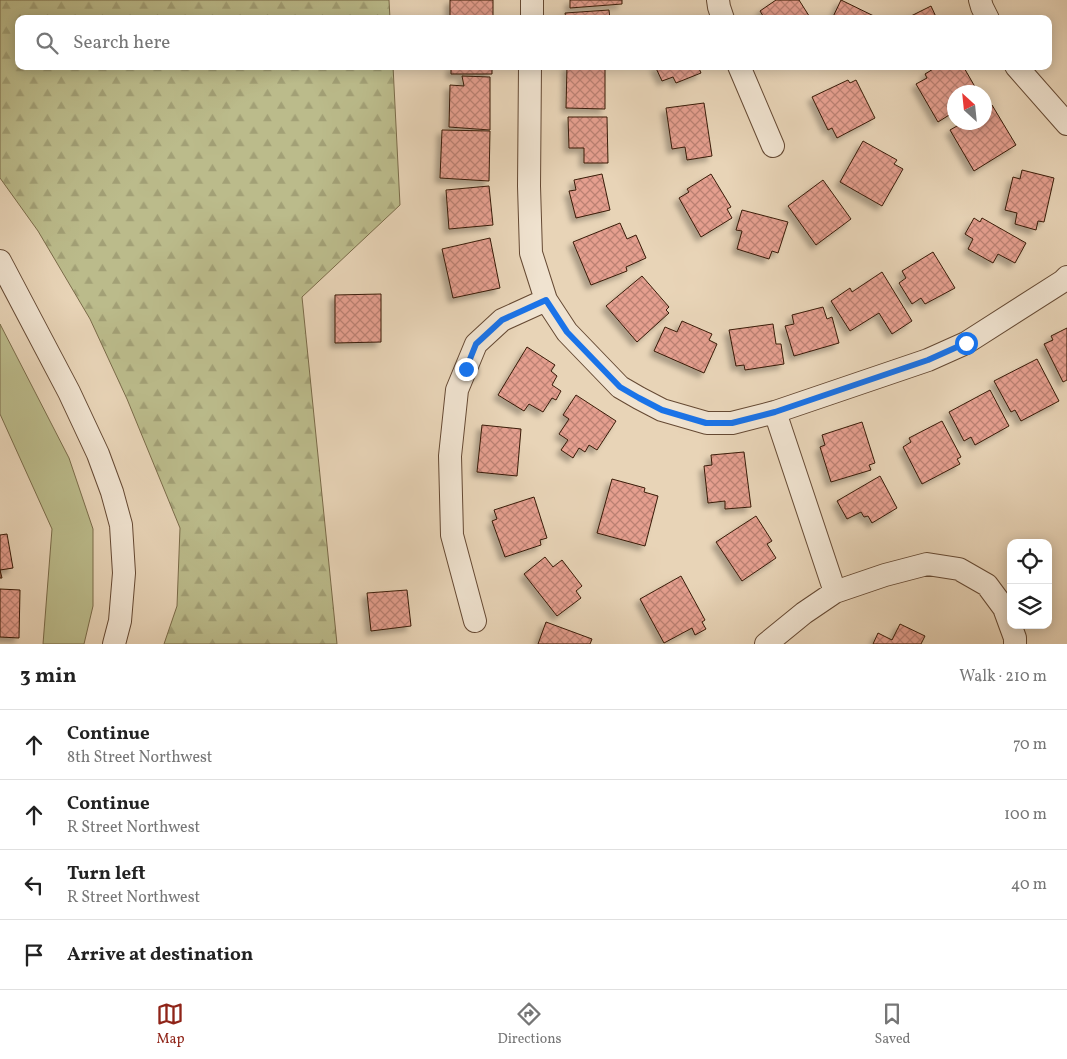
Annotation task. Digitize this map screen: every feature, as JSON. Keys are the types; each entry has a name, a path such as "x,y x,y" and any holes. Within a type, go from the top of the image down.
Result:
{"street":[{"path":"532,0 532,15"},
{"path":"718,0 722,15"},
{"path":"980,0 986,15"},
{"path":"530,70 529,186 531,253 546,300 567,332 620,387 662,410 706,423 732,423 775,412 928,360 966,343 1065,279"},
{"path":"741,70 773,146"},
{"path":"1020,70 1067,124"},
{"path":"0,261 69,392 98,454 112,492 121,525 124,573 120,621 114,644"},
{"path":"475,621 452,536 450,456 457,390 476,344 502,320 546,300"},
{"path":"775,412 835,592"},
{"path":"766,644 804,613 835,592 885,575 927,564 959,569 987,585 1004,608 1016,644"}],"green space":[{"path":"0,0 389,0 390,15 15,15 15,70 393,70 400,205 302,297 337,644 164,644 177,606 180,528 127,399 90,319 38,231 0,178"},
{"path":"0,324 69,458 93,529 93,606 84,644 43,644 52,529 0,414"}],"building":[{"path":"450,0 493,0 493,15 450,15"},
{"path":"570,0 622,0 622,4 570,8"},
{"path":"776,0 799,0 808,15 762,15 760,11"},
{"path":"841,0 872,15 834,15"},
{"path":"931,6 935,15 913,15"},
{"path":"609,10 610,15 565,15 565,13"},
{"path":"451,70 492,70 492,74 451,74"},
{"path":"567,70 605,70 605,109 566,108"},
{"path":"657,70 700,70 701,73 676,83 673,77 662,81"},
{"path":"932,70 965,70 974,85 947,85 947,116 938,122 916,84 927,78 925,74"},
{"path":"462,76 490,77 490,130 449,127 450,85 464,86"},
{"path":"848,80 850,83 856,80 875,118 837,138 832,128 828,130 812,97"},
{"path":"704,103 712,156 687,160 685,147 672,149 666,108"},
{"path":"992,105 1016,145 974,171 950,130 992,130"},
{"path":"568,117 607,117 608,163 584,163 584,148 569,148"},
{"path":"442,130 490,131 489,181 440,178"},
{"path":"863,141 897,160 894,164 903,169 882,206 840,182"},
{"path":"1022,170 1054,178 1044,222 1038,221 1036,230 1015,224 1017,213 1005,210 1013,177 1020,179"},
{"path":"602,174 610,210 576,218 569,191 576,190 574,180"},
{"path":"711,174 731,207 727,209 732,218 701,237 679,198 689,192 687,189"},
{"path":"823,180 851,219 816,245 788,206"},
{"path":"489,186 493,225 449,229 446,190"},
{"path":"742,210 788,222 778,253 772,251 769,259 737,249 742,231 736,230"},
{"path":"974,218 980,222 982,218 1026,243 1015,263 998,254 993,263 968,249 973,239 965,234"},
{"path":"620,223 627,239 636,235 646,258 626,267 627,271 591,285 573,242"},
{"path":"490,238 500,288 453,298 442,249"},
{"path":"933,252 955,288 925,304 921,298 912,304 899,283 906,278 902,271"},
{"path":"882,272 912,321 892,334 879,313 850,331 831,301 850,288 852,292"},
{"path":"642,276 669,307 666,310 669,313 637,342 606,306"},
{"path":"381,294 381,342 335,343 335,295"},
{"path":"823,307 827,319 832,317 839,343 794,356 785,326 794,324 792,315"},
{"path":"682,321 712,334 709,340 717,344 704,373 654,351 665,327 677,332"},
{"path":"773,324 776,344 781,344 784,364 745,370 744,365 736,366 729,330"},
{"path":"1067,328 1067,380 1063,382 1044,344 1053,340 1051,336"},
{"path":"527,347 555,365 551,371 557,376 552,385 561,391 556,400 552,398 543,412 529,404 524,411 498,395"},
{"path":"1037,359 1059,401 1021,421 1015,410 1011,412 994,381"},
{"path":"990,390 1009,426 975,445 971,437 964,441 949,412"},
{"path":"576,395 616,421 597,450 589,445 585,452 579,448 573,458 561,450 568,440 559,434 569,419 563,415"},
{"path":"942,421 961,457 957,459 960,464 922,484 903,447 911,442 909,438"},
{"path":"862,422 875,463 869,465 871,470 831,482 820,447 825,445 822,435"},
{"path":"482,425 521,429 517,476 477,472"},
{"path":"744,452 751,507 725,509 725,501 708,503 704,466 712,465 711,455"},
{"path":"880,476 897,508 872,523 868,516 864,517 861,512 847,519 837,501"},
{"path":"612,479 645,488 644,492 658,496 645,546 597,533"},
{"path":"534,497 547,538 540,540 541,545 505,557 492,521 497,519 494,510"},
{"path":"756,516 772,541 767,544 776,558 742,581 716,542"},
{"path":"7,534 13,568 0,570 0,535"},
{"path":"545,557 553,567 562,560 582,586 576,591 581,598 557,616 524,574"},
{"path":"681,576 705,620 702,622 706,629 695,635 692,628 664,643 640,599"},
{"path":"0,589 20,590 19,638 0,637"},
{"path":"407,590 411,626 371,631 367,593"},
{"path":"546,622 592,639 590,644 538,644"},
{"path":"900,624 925,636 921,644 873,644 878,633 892,640"}],"route":[{"path":"466,369 476,344 502,320 546,300 567,332 620,387 662,410 706,423 732,423 775,412 928,360 966,343"}]}
